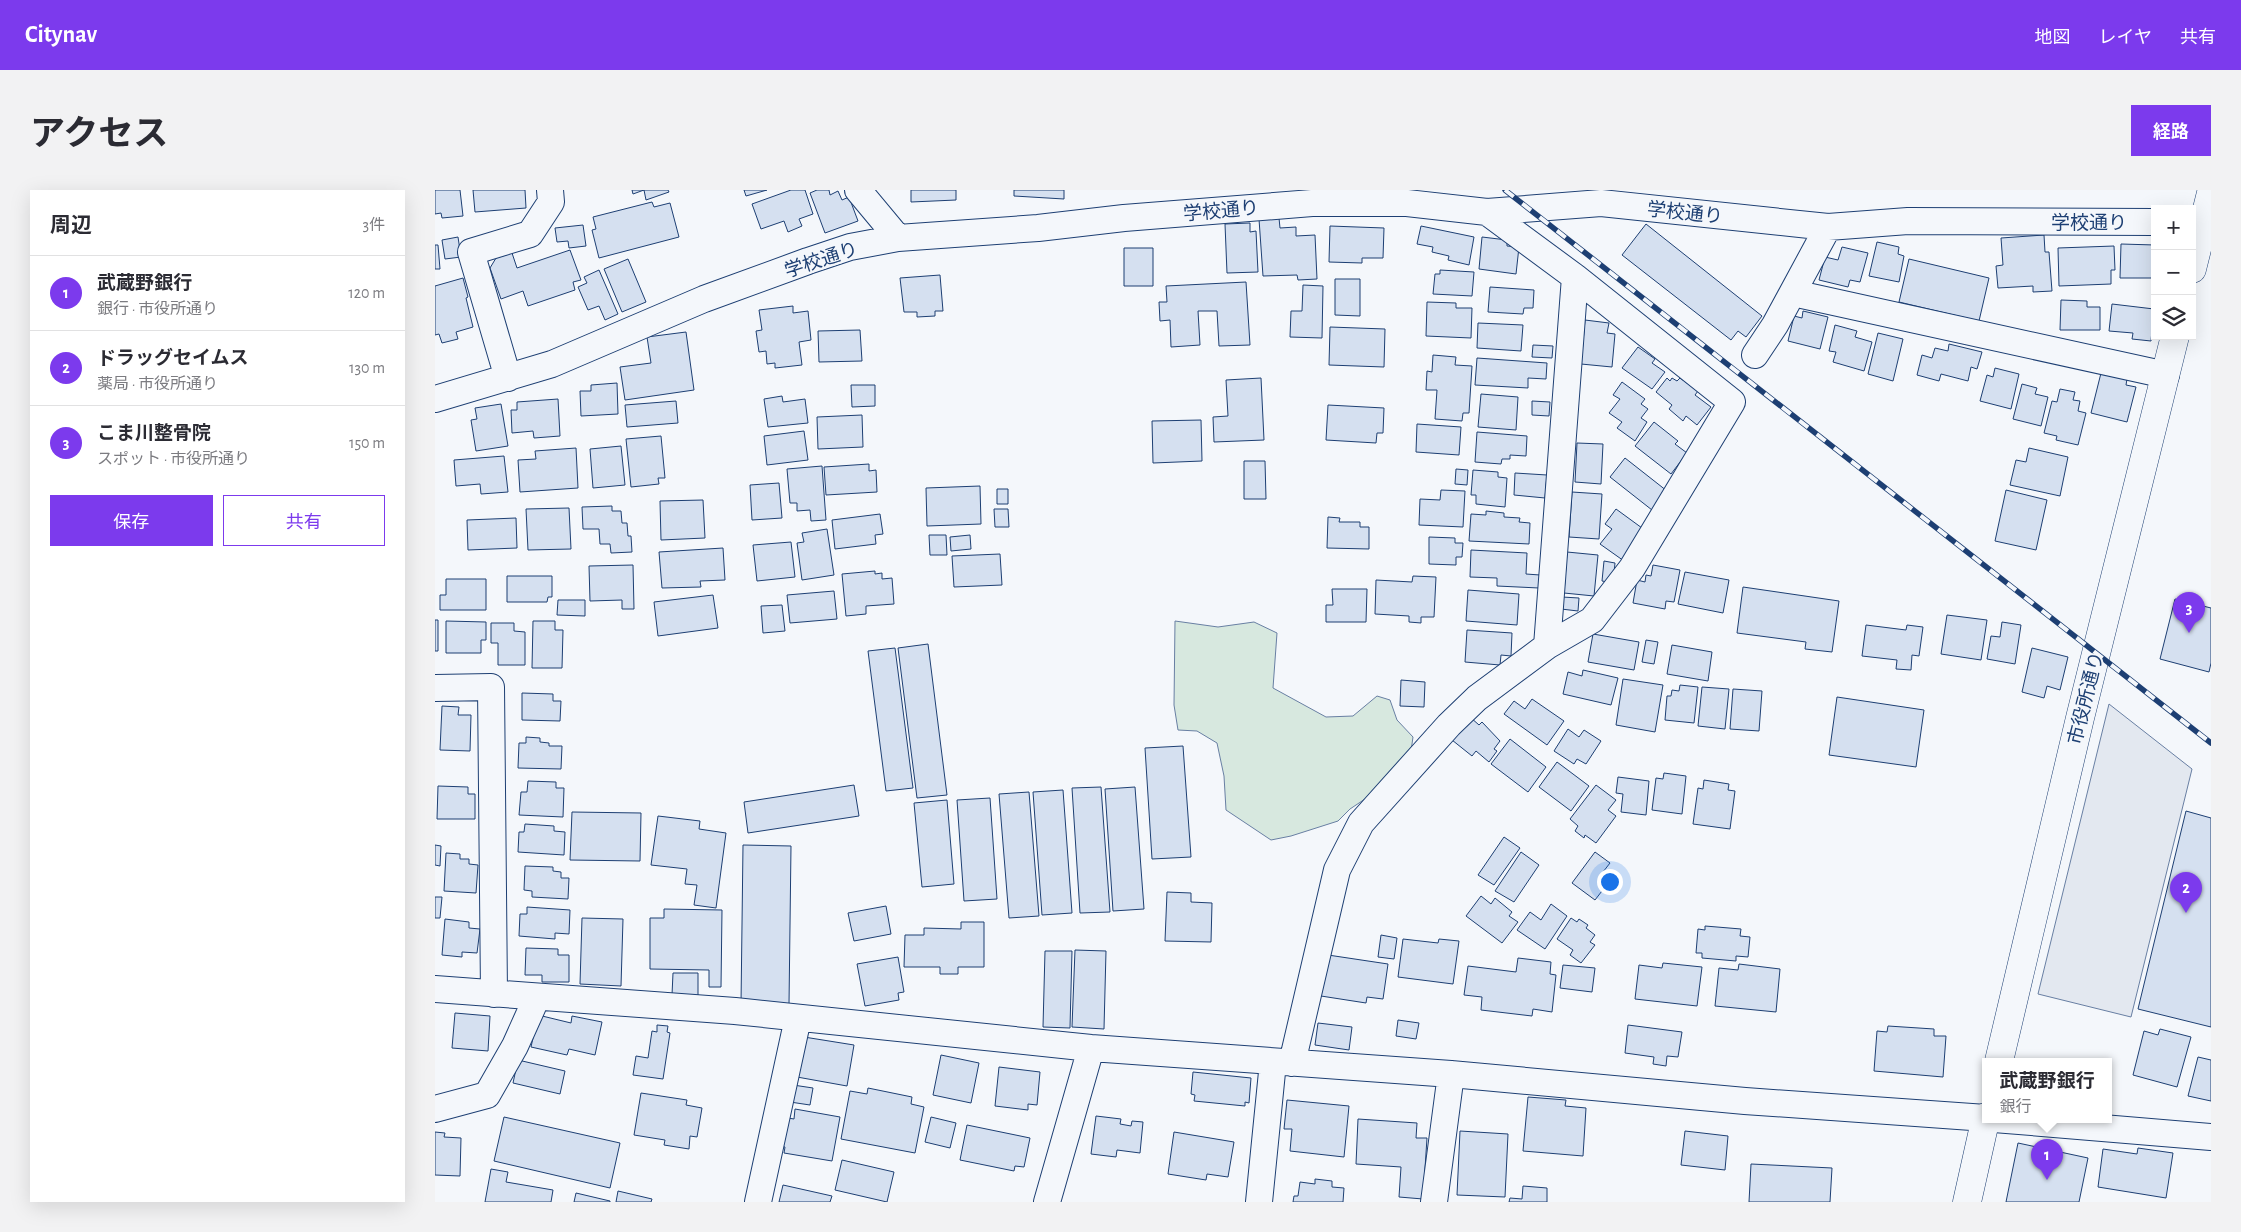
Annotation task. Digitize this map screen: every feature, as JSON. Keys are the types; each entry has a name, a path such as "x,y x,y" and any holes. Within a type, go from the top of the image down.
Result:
{"street":[{"path":"508,378 471,252 530,234 551,202 550,190"},
{"path":"858,190 899,238"},
{"path":"2196,250 2211,193"},
{"name":"学校通り","path":"435,399 552,364 705,299 808,261 851,247 899,238 1038,228 1313,197 1407,202 1487,212 1601,203 1828,227 1908,221 2151,222"},
{"path":"1259,1202 1283,1063 1337,870 1361,823 1449,725 1477,698 1547,646 1592,620 1633,568 1732,402 1575,276 1487,212"},
{"path":"1755,355 1775,325 1828,227"},
{"path":"1547,646 1575,276"},
{"path":"1793,293 2166,375"},
{"name":"市役所通り","path":"2000,1058 2082,708 2174,340"},
{"path":"435,688 491,687 494,994"},
{"path":"435,989 735,1012 1091,1048 1451,1074 1745,1101 1982,1118"},
{"path":"435,1108 487,1095 515,1046 537,997"},
{"path":"758,1202 798,1018"},
{"path":"1047,1202 1091,1048"},
{"path":"1434,1202 1451,1074"},
{"path":"1967,1202 1985,1123"},
{"path":"2042,1123 2211,1137"}],"shaded area":[{"path":"1175,621 1218,627 1254,622 1277,633 1273,688 1326,717 1353,716 1377,696 1390,700 1397,720 1413,737 1411,751 1377,791 1350,809 1338,821 1291,836 1271,840 1226,810 1224,776 1217,743 1197,731 1178,730 1174,705"},
{"path":"2109,704 2192,769 2131,1017 2038,994"}],"building":[{"path":"435,190 460,190 463,216 442,218 441,213 435,214"},
{"path":"473,190 525,190 526,208 475,212"},
{"path":"632,190 644,190 633,194"},
{"path":"644,190 668,190 669,192 646,200"},
{"path":"744,190 767,190 746,196"},
{"path":"791,190 805,190 813,214 799,219 802,226 788,232 784,221 761,229 752,204"},
{"path":"817,190 829,190 830,195 838,191 842,200 849,197 858,221 825,233 810,193"},
{"path":"911,190 956,190 956,200 911,202"},
{"path":"1014,190 1064,190 1064,199 1014,196"},
{"path":"652,202 654,207 670,203 679,237 599,258 592,230 596,229 593,217"},
{"path":"1279,218 1280,228 1296,227 1296,236 1315,235 1317,279 1298,280 1297,275 1263,276 1259,219"},
{"path":"1250,223 1250,232 1256,231 1258,272 1227,273 1225,224"},
{"path":"1646,224 1762,316 1746,337 1738,331 1731,340 1622,255"},
{"path":"583,225 586,246 569,248 568,241 557,242 555,228"},
{"path":"1330,226 1384,228 1383,258 1362,258 1362,263 1329,262"},
{"path":"1421,226 1474,237 1469,265 1448,260 1449,256 1432,252 1433,247 1417,244"},
{"path":"2044,235 2045,252 2049,252 2052,291 2033,292 2033,286 1998,288 1996,266 2003,265 2001,238"},
{"path":"458,237 461,257 445,259 442,240"},
{"path":"1482,237 1507,240 1507,246 1519,247 1516,274 1479,269"},
{"path":"1877,242 1899,247 1898,254 1904,256 1899,282 1869,276"},
{"path":"2121,244 2151,245 2151,278 2120,278"},
{"path":"435,245 438,245 440,269 435,269"},
{"path":"2114,246 2115,270 2111,270 2111,284 2059,286 2058,248"},
{"path":"1842,247 1868,253 1860,282 1850,280 1848,287 1819,280 1825,257 1838,260"},
{"path":"1124,248 1153,248 1153,286 1124,286"},
{"path":"570,250 581,280 573,282 575,290 528,306 523,291 501,299 490,268 496,258 512,253 517,268"},
{"path":"628,259 646,302 622,312 604,269"},
{"path":"1909,259 1989,278 1979,321 1899,302"},
{"path":"599,270 618,314 605,320 599,306 588,310 578,287 587,283 584,277"},
{"path":"1440,270 1474,272 1472,296 1433,294 1435,274 1440,274"},
{"path":"940,275 943,311 935,311 935,316 917,317 917,312 904,312 900,278"},
{"path":"463,278 473,327 456,332 458,339 442,343 439,334 435,335 435,286"},
{"path":"1335,279 1360,279 1360,316 1335,315"},
{"path":"1246,282 1250,345 1219,346 1217,311 1198,311 1200,345 1171,347 1170,320 1160,321 1159,302 1167,302 1166,286"},
{"path":"1303,285 1323,286 1322,338 1290,337 1291,311 1302,311"},
{"path":"1490,287 1534,290 1533,308 1524,308 1523,314 1488,312"},
{"path":"2061,300 2087,301 2087,307 2100,307 2100,330 2060,330"},
{"path":"1427,302 1456,303 1456,308 1472,308 1471,338 1426,336"},
{"path":"2112,304 2151,309 2151,341 2132,339 2133,333 2109,331"},
{"path":"793,306 793,313 808,311 811,340 799,342 802,365 775,368 775,363 767,364 766,351 759,352 756,331 762,330 759,310"},
{"path":"1803,311 1828,317 1820,349 1788,341 1794,316 1802,318"},
{"path":"1585,320 1609,323 1607,333 1615,334 1612,367 1581,364"},
{"path":"1478,323 1523,325 1521,351 1477,348"},
{"path":"1835,325 1857,331 1855,337 1872,342 1864,371 1833,362 1836,352 1829,351"},
{"path":"1330,327 1385,329 1384,367 1329,365"},
{"path":"860,330 862,361 819,362 818,331"},
{"path":"686,332 694,390 625,400 620,367 651,363 647,337"},
{"path":"1878,333 1903,339 1893,381 1868,374"},
{"path":"1949,344 1982,352 1977,369 1971,367 1968,381 1941,374 1939,381 1917,375 1922,355 1932,358 1935,348 1948,351"},
{"path":"1533,345 1553,346 1552,358 1532,357"},
{"path":"1638,347 1655,359 1652,363 1665,372 1652,389 1622,368"},
{"path":"1433,355 1456,357 1455,365 1472,366 1469,413 1463,413 1462,421 1435,419 1437,390 1426,390 1427,371 1432,372"},
{"path":"1477,358 1547,363 1546,379 1528,378 1528,388 1475,385"},
{"path":"1995,368 2019,374 2011,409 1980,401 1987,375 1993,377"},
{"path":"2101,373 2127,379 2126,385 2136,387 2127,422 2091,413"},
{"path":"1261,378 1264,440 1214,442 1213,417 1228,416 1226,380"},
{"path":"1667,378 1670,381 1672,378 1677,381 1680,378 1698,391 1695,395 1711,407 1697,425 1686,416 1683,421 1669,409 1672,405 1656,392"},
{"path":"1622,382 1645,399 1641,404 1648,409 1641,418 1647,422 1635,441 1617,428 1622,422 1609,413 1620,399 1613,395"},
{"path":"617,383 618,414 581,416 580,391 591,391 591,385"},
{"path":"2022,384 2037,388 2035,394 2048,397 2041,426 2013,419"},
{"path":"851,385 875,385 875,406 852,407"},
{"path":"2060,389 2075,392 2073,400 2080,401 2078,411 2086,413 2078,445 2056,440 2057,436 2044,433 2052,401 2057,402"},
{"path":"1481,394 1518,397 1516,430 1478,427"},
{"path":"782,396 783,402 805,399 808,423 768,427 764,399"},
{"path":"558,399 560,436 534,438 533,431 512,433 511,410 517,410 517,402"},
{"path":"676,401 678,423 627,427 625,405"},
{"path":"1532,401 1550,402 1549,416 1532,415"},
{"path":"501,404 508,446 476,451 471,420 477,419 475,408"},
{"path":"1328,405 1384,408 1383,433 1377,433 1376,443 1326,440"},
{"path":"862,415 863,447 818,449 817,417"},
{"path":"1201,420 1202,461 1153,463 1152,421"},
{"path":"1654,422 1678,441 1675,444 1687,453 1671,474 1635,446"},
{"path":"1417,424 1461,427 1459,455 1416,452"},
{"path":"804,431 808,460 767,465 764,436"},
{"path":"1477,432 1527,436 1526,456 1510,455 1510,459 1502,459 1501,464 1475,462"},
{"path":"661,436 665,478 658,478 659,484 631,487 626,439"},
{"path":"1577,443 1603,444 1601,484 1575,482"},
{"path":"621,446 625,485 593,488 590,449"},
{"path":"576,448 578,488 520,492 518,460 536,459 535,451"},
{"path":"2029,448 2068,457 2060,496 2010,485 2016,460 2026,462"},
{"path":"504,456 508,492 481,494 480,484 456,486 454,460"},
{"path":"1625,458 1667,491 1652,510 1610,477"},
{"path":"1244,461 1265,461 1266,499 1244,499"},
{"path":"869,464 869,471 876,470 877,492 826,495 824,467"},
{"path":"822,466 826,520 811,521 810,510 797,511 797,503 790,503 787,469"},
{"path":"1456,469 1468,470 1467,485 1455,484"},
{"path":"1473,470 1498,472 1498,477 1507,478 1505,507 1476,504 1476,495 1471,495"},
{"path":"1515,473 1547,475 1545,498 1514,495"},
{"path":"779,483 782,518 752,520 750,485"},
{"path":"980,486 981,524 927,526 926,488"},
{"path":"997,489 1008,489 1008,504 997,504"},
{"path":"1441,490 1465,491 1463,527 1419,525 1420,499 1440,500"},
{"path":"2006,490 2047,500 2036,550 1995,541"},
{"path":"1572,492 1602,494 1599,539 1569,537"},
{"path":"703,500 705,538 661,540 660,501"},
{"path":"612,506 612,511 621,511 622,523 627,523 628,536 631,536 632,552 611,553 610,544 600,544 599,529 583,529 582,507"},
{"path":"569,508 571,549 528,550 526,509"},
{"path":"994,509 1008,509 1009,527 995,527"},
{"path":"1616,509 1642,528 1624,561 1600,544 1612,529 1605,524"},
{"path":"1486,511 1504,513 1504,517 1520,518 1519,522 1530,523 1529,544 1469,541 1471,514 1486,515"},
{"path":"880,514 883,534 875,535 876,544 835,549 832,520"},
{"path":"1328,517 1340,518 1339,522 1360,522 1360,527 1369,527 1369,549 1327,548"},
{"path":"516,518 517,548 468,550 467,520"},
{"path":"827,529 834,575 802,580 797,543 804,542 802,533"},
{"path":"929,535 946,535 947,555 930,555"},
{"path":"970,535 971,549 951,551 950,537"},
{"path":"1429,537 1455,538 1455,543 1463,543 1462,557 1456,557 1456,565 1429,564"},
{"path":"791,542 795,577 757,581 753,545"},
{"path":"723,548 725,580 700,581 701,587 662,588 659,552"},
{"path":"1471,550 1527,553 1526,574 1540,575 1539,588 1497,586 1497,578 1470,577"},
{"path":"1567,552 1598,555 1594,596 1564,593"},
{"path":"1000,554 1002,585 954,587 952,556"},
{"path":"1604,561 1615,563 1613,583 1602,581"},
{"path":"633,565 634,609 622,609 622,600 590,601 589,566"},
{"path":"1653,565 1680,570 1674,602 1666,601 1665,609 1633,603 1637,580 1645,582 1646,575 1651,576"},
{"path":"875,571 875,574 882,573 882,579 892,578 894,604 866,606 866,614 846,616 842,574"},
{"path":"1685,572 1729,580 1723,613 1678,604"},
{"path":"507,576 552,576 552,597 548,597 547,602 507,602"},
{"path":"1413,576 1436,577 1434,617 1421,617 1421,623 1409,622 1409,616 1375,614 1376,580 1412,582"},
{"path":"446,579 486,579 486,610 440,610 440,595 446,595"},
{"path":"1743,587 1839,601 1832,652 1805,649 1806,642 1737,633"},
{"path":"1332,589 1367,589 1366,622 1326,622 1326,605 1333,605"},
{"path":"1468,590 1519,594 1517,625 1466,621"},
{"path":"834,591 837,619 790,623 787,595"},
{"path":"713,595 718,628 658,636 654,602"},
{"path":"1562,597 1579,598 1578,611 1561,609"},
{"path":"2175,599 2211,608 2211,663 2209,672 2160,659"},
{"path":"558,600 585,600 585,616 557,615"},
{"path":"782,605 785,631 763,633 761,606"},
{"path":"1947,615 1987,620 1981,660 1941,654"},
{"path":"435,620 438,620 438,651 435,651"},
{"path":"446,621 486,622 486,640 481,640 481,653 446,653"},
{"path":"533,621 555,621 555,630 563,630 562,668 532,668"},
{"path":"2002,622 2021,625 2015,664 1987,659 1991,636 2000,637"},
{"path":"491,623 514,623 514,631 525,632 525,665 498,665 498,643 491,643"},
{"path":"1866,625 1906,630 1907,625 1923,627 1919,656 1912,655 1911,670 1896,669 1897,660 1862,656"},
{"path":"1467,630 1512,633 1511,656 1501,655 1500,665 1465,662"},
{"path":"1593,634 1639,642 1634,670 1588,662"},
{"path":"1646,640 1658,642 1654,664 1642,662"},
{"path":"928,644 947,795 917,798 898,648"},
{"path":"1672,645 1712,652 1708,681 1667,674"},
{"path":"895,648 913,788 886,791 868,651"},
{"path":"2032,648 2068,657 2060,690 2047,686 2044,698 2022,692"},
{"path":"1583,670 1618,678 1611,705 1563,694 1568,672 1582,676"},
{"path":"1623,679 1663,685 1655,732 1616,725"},
{"path":"1401,680 1425,682 1424,707 1400,706"},
{"path":"1680,685 1698,687 1694,723 1665,720 1667,696 1671,696 1672,690 1679,691"},
{"path":"1702,687 1729,689 1725,729 1698,726"},
{"path":"1733,689 1762,691 1759,731 1730,729"},
{"path":"522,693 553,694 553,701 561,701 560,721 522,720"},
{"path":"1837,697 1924,710 1916,767 1829,755"},
{"path":"1532,699 1564,721 1547,745 1504,714 1514,701 1525,709"},
{"path":"442,706 459,707 458,715 471,715 470,751 440,750"},
{"path":"1470,717 1479,725 1482,722 1500,741 1494,749 1497,751 1489,762 1476,751 1472,756 1452,740"},
{"path":"1568,729 1579,737 1584,730 1601,741 1586,764 1577,759 1574,764 1554,751"},
{"path":"526,737 540,738 540,742 549,743 549,746 562,746 561,769 518,768 519,743 526,743"},
{"path":"1510,739 1546,767 1528,792 1491,764"},
{"path":"1183,746 1191,857 1152,859 1145,748"},
{"path":"1557,762 1589,786 1571,811 1539,787"},
{"path":"1664,773 1686,776 1682,814 1652,810 1656,778 1663,779"},
{"path":"1618,777 1649,781 1646,815 1621,812 1623,794 1616,793"},
{"path":"1704,780 1729,784 1728,790 1735,791 1730,829 1693,824 1698,788 1703,789"},
{"path":"528,781 556,782 556,788 564,788 563,817 519,815 521,792 527,792"},
{"path":"854,785 859,816 748,833 744,802"},
{"path":"1596,785 1616,800 1608,810 1616,816 1596,843 1585,835 1584,838 1575,831 1578,826 1570,819"},
{"path":"438,786 468,787 468,794 475,794 475,819 437,819"},
{"path":"1101,787 1110,912 1080,913 1072,788"},
{"path":"1135,787 1144,909 1113,911 1105,789"},
{"path":"1063,790 1072,913 1042,915 1033,792"},
{"path":"1029,792 1039,916 1009,918 999,794"},
{"path":"990,798 997,899 964,901 957,800"},
{"path":"947,800 954,884 922,887 914,803"},
{"path":"2186,811 2211,818 2211,1027 2138,1009"},
{"path":"572,812 641,813 640,861 570,860"},
{"path":"658,816 700,821 699,829 726,833 716,908 694,905 697,885 685,884 687,869 651,865"},
{"path":"525,824 554,826 554,831 565,832 564,855 518,852 519,832 524,832"},
{"path":"1504,837 1520,848 1494,885 1478,875"},
{"path":"435,845 441,846 440,866 435,865"},
{"path":"743,845 791,846 789,1004 741,1004"},
{"path":"1521,852 1539,865 1514,902 1495,891"},
{"path":"1595,852 1610,863 1603,872 1612,878 1595,900 1572,883"},
{"path":"446,853 460,854 460,859 469,859 469,864 478,865 476,893 444,891"},
{"path":"525,866 553,867 553,871 561,872 561,878 569,878 568,899 532,897 532,891 524,890"},
{"path":"1167,892 1191,893 1191,902 1212,903 1211,942 1165,941"},
{"path":"1481,896 1491,904 1495,898 1512,912 1509,916 1518,922 1502,943 1466,916"},
{"path":"435,897 442,897 440,918 435,918"},
{"path":"1551,904 1567,916 1545,949 1517,930 1530,912 1541,920"},
{"path":"886,906 891,934 854,941 848,913"},
{"path":"527,907 570,910 569,934 555,933 555,939 519,936 520,914 527,914"},
{"path":"664,909 722,910 721,987 709,987 709,970 650,969 650,918 664,918"},
{"path":"582,918 623,919 621,986 580,984"},
{"path":"1571,918 1577,922 1579,919 1588,925 1586,928 1595,935 1590,942 1595,945 1581,963 1570,955 1573,950 1557,939"},
{"path":"445,919 469,922 469,928 480,929 477,953 462,952 462,957 442,955"},
{"path":"961,922 984,922 984,967 958,967 958,974 940,974 940,967 904,967 905,935 924,935 924,928 961,929"},
{"path":"1705,926 1741,929 1740,936 1750,937 1748,957 1736,956 1736,961 1702,958 1702,953 1696,953 1698,929 1705,930"},
{"path":"1381,935 1397,938 1394,959 1378,957"},
{"path":"1403,939 1438,943 1439,939 1459,941 1453,984 1398,977"},
{"path":"526,948 558,949 558,955 569,955 569,982 542,982 542,975 525,975"},
{"path":"1075,950 1106,951 1104,1029 1072,1027"},
{"path":"1045,951 1072,951 1070,1028 1043,1027"},
{"path":"1328,955 1388,964 1383,999 1367,997 1366,1003 1321,996"},
{"path":"898,957 904,992 898,993 899,1000 865,1006 857,964"},
{"path":"1518,958 1551,962 1550,974 1556,975 1552,1012 1533,1009 1532,1016 1481,1010 1482,997 1464,995 1468,966 1516,972"},
{"path":"1663,963 1702,967 1697,1006 1635,999 1639,965 1662,968"},
{"path":"1739,964 1780,969 1776,1012 1715,1006 1719,968 1738,970"},
{"path":"1563,965 1595,968 1592,992 1560,988"},
{"path":"673,973 698,973 698,996 672,995"},
{"path":"455,1013 490,1016 488,1051 452,1048"},
{"path":"538,1015 571,1023 572,1016 602,1022 595,1055 569,1049 567,1055 531,1047"},
{"path":"1398,1020 1419,1023 1416,1039 1396,1036"},
{"path":"1318,1023 1352,1027 1349,1050 1315,1045"},
{"path":"657,1025 668,1026 667,1032 670,1033 663,1079 633,1075 636,1056 648,1058 652,1031 657,1032"},
{"path":"1628,1025 1682,1032 1678,1057 1667,1056 1666,1066 1653,1064 1654,1057 1625,1053"},
{"path":"1888,1026 1934,1029 1934,1036 1946,1036 1943,1077 1874,1071 1877,1031 1887,1032"},
{"path":"2160,1029 2191,1037 2177,1087 2133,1075 2144,1031 2158,1035"},
{"path":"804,1037 854,1045 847,1086 797,1077"},
{"path":"941,1055 979,1063 971,1103 933,1095"},
{"path":"2198,1057 2211,1060 2211,1101 2188,1096"},
{"path":"518,1060 565,1071 560,1094 513,1083"},
{"path":"999,1067 1040,1072 1037,1105 1028,1104 1028,1110 995,1106"},
{"path":"1193,1072 1251,1078 1249,1103 1245,1102 1245,1106 1194,1101 1195,1095 1191,1094"},
{"path":"793,1085 813,1088 810,1105 790,1102"},
{"path":"868,1088 912,1097 911,1104 924,1107 915,1153 841,1139 850,1091 867,1094"},
{"path":"641,1093 687,1100 686,1105 702,1108 697,1137 690,1136 689,1149 664,1145 665,1140 634,1135"},
{"path":"1528,1097 1566,1100 1565,1106 1586,1108 1583,1156 1523,1151"},
{"path":"1287,1100 1349,1106 1344,1157 1290,1151 1292,1129 1284,1129"},
{"path":"795,1109 840,1117 832,1161 784,1153 785,1147 777,1145 782,1117 794,1119"},
{"path":"1096,1116 1121,1119 1120,1124 1131,1126 1132,1121 1143,1122 1140,1153 1117,1150 1116,1157 1091,1154"},
{"path":"504,1117 620,1143 610,1188 494,1161"},
{"path":"931,1117 956,1123 950,1148 925,1142"},
{"path":"1358,1119 1417,1123 1416,1138 1427,1138 1423,1199 1399,1197 1401,1167 1356,1164"},
{"path":"967,1125 1030,1138 1024,1167 1015,1166 1014,1171 960,1160"},
{"path":"1460,1131 1508,1134 1505,1197 1457,1195"},
{"path":"1685,1131 1728,1136 1725,1170 1681,1165"},
{"path":"435,1132 445,1133 444,1137 461,1138 460,1176 435,1175"},
{"path":"1174,1132 1234,1142 1228,1177 1207,1174 1206,1180 1168,1174"},
{"path":"2018,1143 2088,1158 2079,1202 2006,1202"},
{"path":"2138,1148 2173,1153 2166,1198 2098,1187 2103,1149 2137,1154"},
{"path":"842,1160 894,1172 887,1202 835,1190"},
{"path":"1751,1164 1832,1168 1830,1202 1749,1202"},
{"path":"491,1169 508,1172 506,1182 553,1190 551,1202 485,1202"},
{"path":"1315,1179 1332,1181 1332,1187 1344,1188 1343,1202 1293,1202 1294,1196 1298,1196 1300,1182 1315,1184"},
{"path":"783,1185 832,1196 830,1202 779,1202"},
{"path":"1523,1186 1547,1188 1547,1202 1509,1202 1510,1198 1522,1199"},
{"path":"618,1191 652,1199 651,1202 616,1202"},
{"path":"576,1193 610,1201 610,1202 574,1202"}],"railway":[{"path":"1505,190 2211,743"}],"place":[{"name":"こま川整骨院","path":"2189,633"},
{"name":"ドラッグセイムス","path":"2186,913"},
{"name":"武蔵野銀行","path":"2047,1180"}]}
